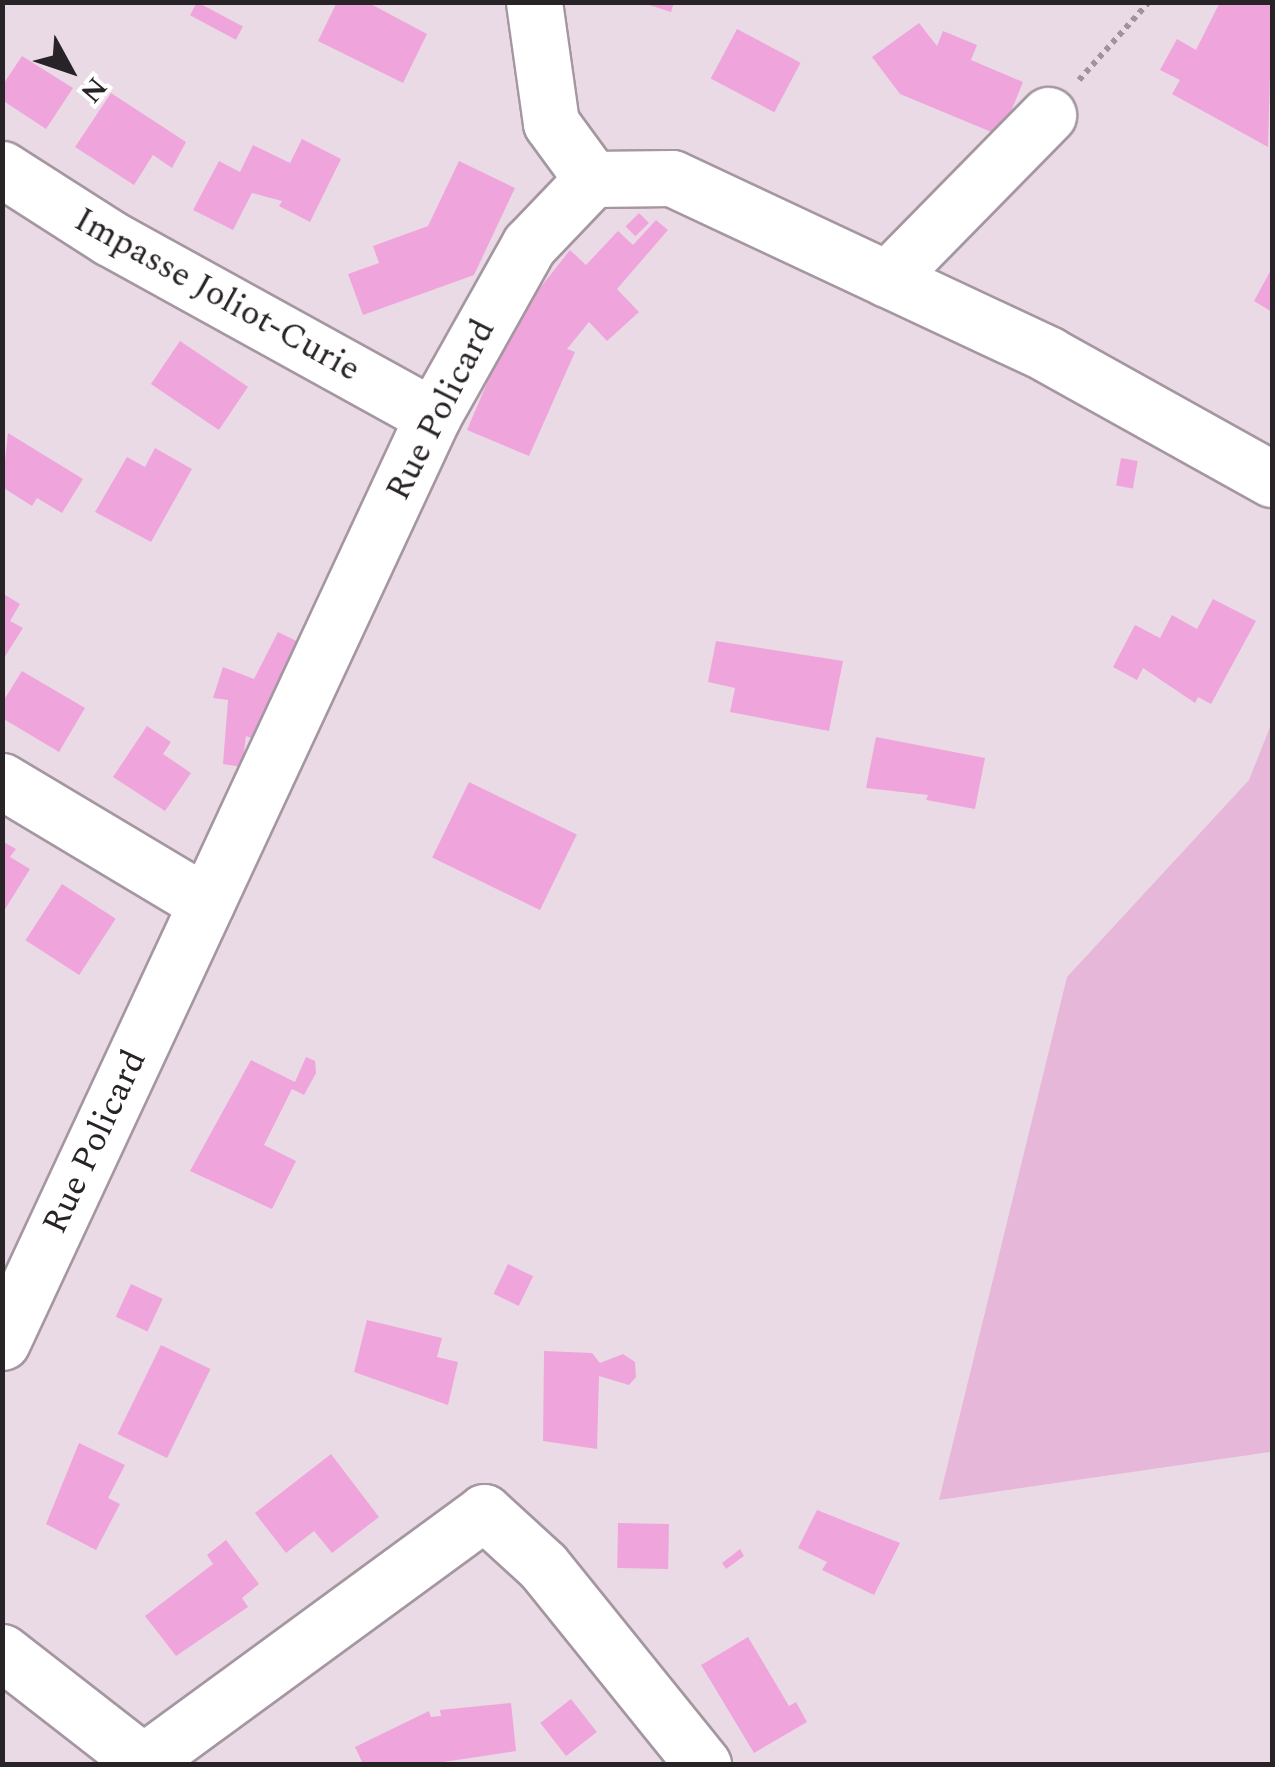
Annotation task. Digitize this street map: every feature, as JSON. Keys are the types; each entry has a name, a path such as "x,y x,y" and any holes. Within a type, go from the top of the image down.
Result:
{"street":[{"path":"534,2 550,123 592,179 672,178 1049,356 1272,479"},
{"path":"887,279 1048,115"},
{"name":"Impasse Joliot-Curie","path":"2,169 110,238 433,416"},
{"name":"Rue Policard","path":"2,1342 433,416 528,245 592,179"},
{"path":"2,781 206,902"},
{"path":"2,1652 144,1763 484,1512 543,1566 703,1764"}],"path":[{"path":"1048,115 1149,2"}],"shaded area":[{"path":"1272,722 1272,1466 1270,1452 939,1500 1067,977 1249,780"}],"building":[{"path":"197,2 243,26 236,40 190,15"},
{"path":"337,2 367,2 427,34 403,83 318,41"},
{"path":"640,2 674,2 671,12"},
{"path":"1220,2 1272,2 1268,147 1172,94 1180,80 1160,70 1177,39 1196,50"},
{"path":"919,23 937,46 943,31 977,45 971,60 1023,82 1001,136 900,94 872,57"},
{"path":"737,29 801,63 774,112 711,78"},
{"path":"22,56 73,88 46,129 2,100 2,86"},
{"path":"111,93 186,142 172,168 153,155 134,185 75,147"},
{"path":"302,139 341,159 310,222 279,206 282,201 252,193 233,230 193,210 219,161 240,172 253,145 290,163"},
{"path":"459,161 515,188 474,275 363,315 348,274 379,263 373,246 428,226"},
{"path":"639,213 649,223 635,236 626,226"},
{"path":"656,220 668,230 617,289 639,312 607,341 589,322 567,349 575,352 529,456 467,430 513,322 570,250 586,265 618,231 633,245"},
{"path":"1272,268 1272,312 1254,301"},
{"path":"180,341 248,387 219,430 151,384"},
{"path":"8,433 83,479 62,513 37,498 32,506 2,487"},
{"path":"155,448 192,469 151,542 95,512 127,457 145,467"},
{"path":"1121,458 1138,461 1133,489 1116,486"},
{"path":"2,593 20,604 10,621 23,628 2,661"},
{"path":"1213,599 1256,621 1211,704 1198,697 1195,703 1143,668 1137,680 1113,667 1135,625 1160,638 1172,615 1197,629"},
{"path":"278,632 307,646 263,743 246,736 242,767 223,764 228,700 213,698 223,667 254,679"},
{"path":"716,641 843,661 829,731 730,712 735,688 708,682"},
{"path":"22,671 85,708 59,752 2,718 2,703"},
{"path":"147,726 171,742 163,754 191,773 165,811 113,777"},
{"path":"876,737 985,758 975,809 926,800 928,795 866,788"},
{"path":"469,782 577,835 540,910 432,857"},
{"path":"2,841 16,849 10,857 30,869 2,914"},
{"path":"62,884 116,919 79,975 26,940"},
{"path":"306,1057 315,1061 316,1073 304,1095 292,1089 264,1145 296,1161 272,1209 190,1171 251,1060 295,1082"},
{"path":"508,1264 533,1276 519,1306 494,1294"},
{"path":"131,1284 163,1299 148,1331 116,1317"},
{"path":"367,1320 442,1338 437,1357 458,1362 448,1405 354,1372"},
{"path":"161,1345 210,1369 167,1458 118,1434"},
{"path":"544,1351 592,1353 600,1363 623,1354 635,1362 636,1377 629,1385 599,1376 597,1449 543,1441"},
{"path":"79,1443 125,1465 108,1498 120,1504 96,1550 46,1524"},
{"path":"331,1454 379,1517 332,1553 314,1531 286,1553 255,1513"},
{"path":"817,1510 900,1543 874,1595 822,1570 827,1562 798,1548"},
{"path":"618,1523 669,1524 668,1569 617,1568"},
{"path":"226,1540 259,1584 242,1598 248,1607 176,1656 145,1616 213,1564 207,1555"},
{"path":"740,1549 744,1556 726,1569 722,1563"},
{"path":"748,1637 789,1706 796,1702 807,1722 754,1753 701,1665"},
{"path":"571,1699 597,1732 566,1756 540,1723"},
{"path":"511,1703 516,1751 430,1764 363,1764 355,1747 429,1711 431,1717 441,1716 440,1710"}]}
